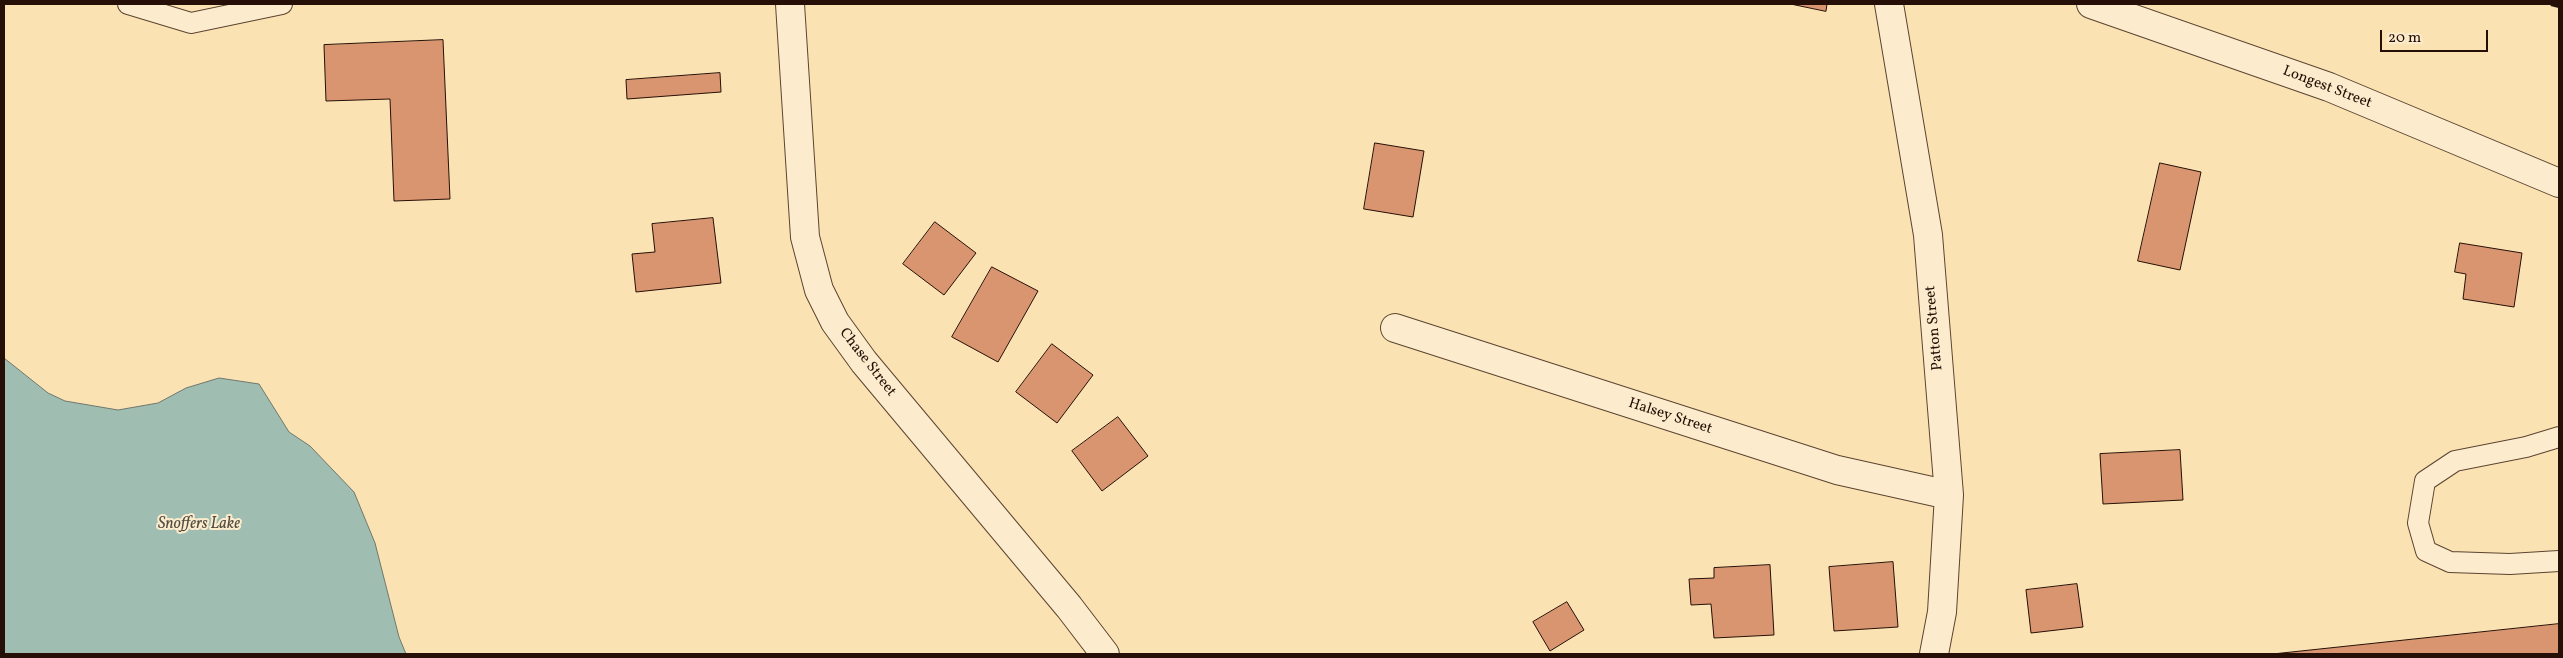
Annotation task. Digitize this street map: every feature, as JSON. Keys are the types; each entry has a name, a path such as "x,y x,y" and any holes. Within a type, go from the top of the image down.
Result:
{"street":[{"name":"Chase Street","path":"790,4 805,237 819,290 835,322 864,362 1069,607 1105,654"},
{"name":"Patton Street","path":"1889,4 1928,235 1949,495 1942,612 1934,654"},
{"name":"Longest Street","path":"2091,4 2329,87 2559,183"},
{"name":"Halsey Street","path":"1395,328 1838,470 1949,495"}],"lane":[{"path":"128,4 191,23 282,4"},
{"path":"2559,437 2526,447 2455,461 2425,481 2418,523 2426,551 2450,562 2510,564 2559,561"}],"water":[{"name":"Snoffers Lake","path":"4,358 48,393 65,401 118,410 158,403 186,388 219,378 259,384 289,432 310,446 354,492 375,543 399,637 406,654 4,654"}],"building":[{"path":"1791,4 1827,4 1826,11"},
{"path":"443,40 450,199 394,201 390,99 326,101 324,45"},
{"path":"720,73 721,92 627,99 626,80"},
{"path":"1375,143 1424,151 1413,217 1364,209"},
{"path":"2160,163 2201,172 2180,270 2138,261"},
{"path":"713,218 721,283 636,292 632,254 655,252 652,224"},
{"path":"935,222 976,253 944,295 903,264"},
{"path":"2460,243 2522,253 2514,307 2463,299 2466,274 2455,272"},
{"path":"992,267 1038,291 998,362 952,337"},
{"path":"1052,344 1093,375 1057,423 1016,392"},
{"path":"1118,417 1148,456 1102,491 1072,451"},
{"path":"2180,450 2183,500 2103,504 2100,454"},
{"path":"1893,562 1898,627 1834,631 1829,567"},
{"path":"1770,565 1774,635 1714,638 1711,604 1691,605 1689,579 1714,578 1714,568"},
{"path":"2077,584 2083,627 2031,633 2026,590"},
{"path":"1567,602 1584,630 1550,651 1533,622"},
{"path":"2559,624 2559,654 2273,654"}],"railway":[{"path":"2551,4 2559,6"}]}
